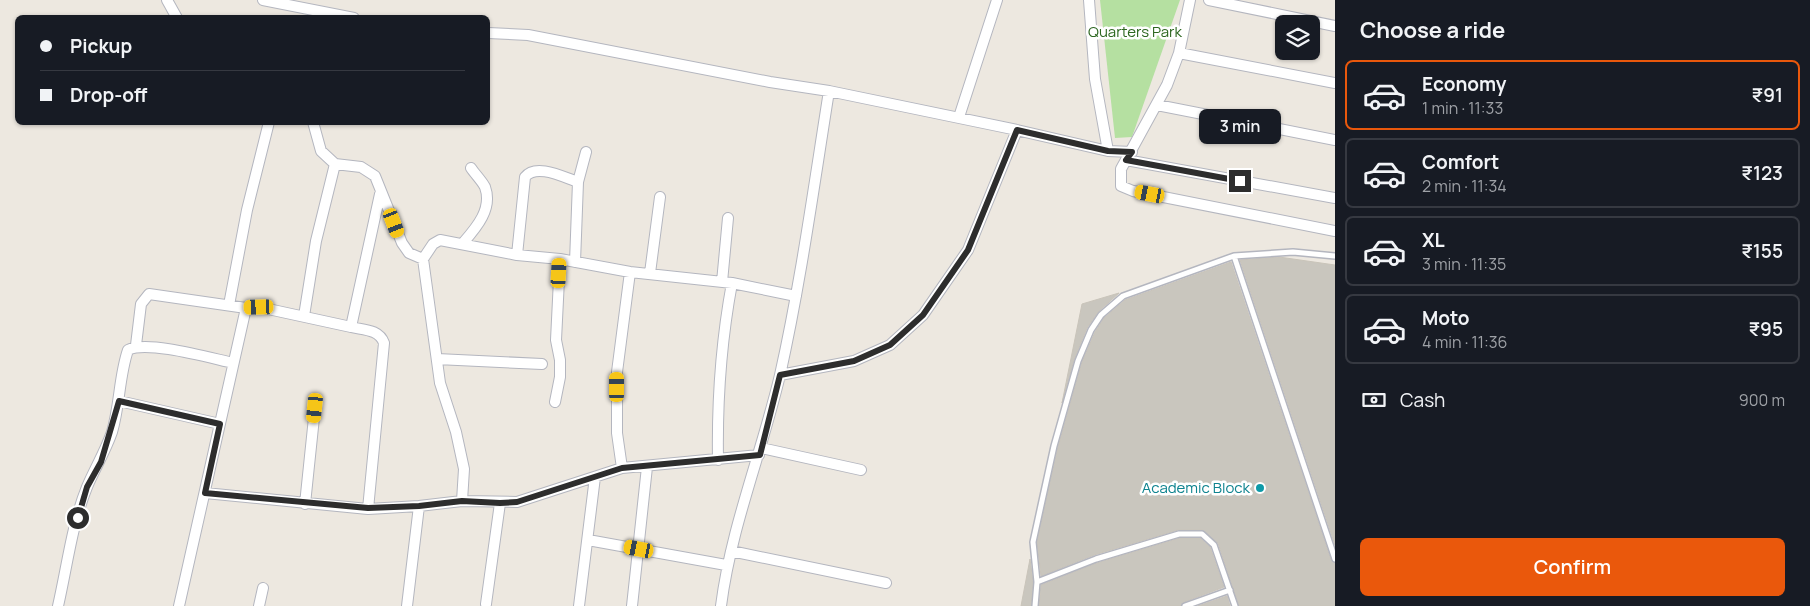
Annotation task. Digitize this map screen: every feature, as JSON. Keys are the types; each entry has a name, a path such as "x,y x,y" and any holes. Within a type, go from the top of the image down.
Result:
{"street":[{"path":"167,0 175,15"},
{"path":"263,0 339,15"},
{"path":"959,117 996,0"},
{"path":"1089,0 1095,79 1108,151"},
{"path":"1190,0 1179,53 1157,105 1121,169 1121,186 1128,190 1335,231"},
{"path":"1209,0 1335,26"},
{"path":"490,33 528,35 770,82 829,91 959,117 1129,156 1335,198"},
{"path":"1179,53 1335,83"},
{"path":"721,606 726,565 760,451 780,375 796,296 829,91"},
{"path":"1157,105 1335,140"},
{"path":"230,305 245,218 268,125"},
{"path":"314,125 321,151 335,164 362,167 375,176 380,194 402,243 409,252 423,259"},
{"path":"780,375 854,361 890,345 923,315 968,250 1017,130"},
{"path":"575,262 578,182 586,152"},
{"path":"304,316 316,240 335,164"},
{"path":"462,243 480,223 486,202 485,188 471,168"},
{"path":"517,254 525,177 528,173 537,170 578,182"},
{"path":"351,327 380,194"},
{"path":"650,273 660,197"},
{"path":"718,460 719,376 727,282 728,218"},
{"path":"462,501 464,468 456,432 440,383 423,259 433,244 440,240 462,243 474,247 560,259 630,272 727,282 796,296"},
{"path":"555,402 560,377 560,360 556,340 560,259"},
{"path":"622,468 617,433 617,372 630,272"},
{"path":"136,345 141,304 149,294 246,308 259,307 375,332 382,338 384,343 368,508"},
{"path":"179,606 246,308"},
{"path":"58,606 87,487 101,462 119,401 123,362 128,350 136,345 234,363"},
{"path":"437,359 542,364"},
{"path":"119,401 220,424"},
{"path":"305,504 315,408"},
{"path":"205,493 305,504 368,508 419,506 462,501 517,502 622,468 718,460 760,451 861,470"},
{"path":"632,606 647,467"},
{"path":"579,606 595,477"},
{"path":"486,604 500,503"},
{"path":"407,606 419,506"},
{"path":"588,540 726,565"},
{"path":"731,551 886,583"},
{"path":"259,606 263,588"}],"lane":[{"path":"1035,606 1037,582 1033,542 1054,446 1078,361 1091,330 1101,315 1124,296 1234,256 1293,252 1335,256"},
{"path":"1234,256 1335,559"},
{"path":"1037,582 1096,559 1189,532 1202,534 1214,545 1235,606"},
{"path":"1186,606 1230,590"}],"green space":[{"name":"Quarters Park","path":"1100,0 1180,0 1132,137 1115,138"}],"building":[{"path":"1279,257 1335,265 1335,545 1240,260"},
{"path":"1231,262 1331,560 1335,563 1335,606 1239,606 1218,543 1202,530 1178,530 1094,555 1041,576 1037,542 1058,447 1082,362 1095,332 1104,318 1125,300"},
{"path":"1119,293 1098,312 1087,328 1074,360 1062,403 1082,304"},
{"path":"1180,538 1200,538 1210,547 1224,587 1184,602 1181,606 1039,606 1041,585 1097,563"},
{"path":"1030,559 1033,582 1031,606 1021,606"},
{"path":"1227,596 1230,606 1198,606"}],"place":[{"name":"Academic Block","path":"1260,488"}],"route":[{"path":"78,518 87,487 101,462 112,432 119,401 220,424 205,493 305,504 368,508 419,506 462,501 517,502 622,468 760,455 780,375 854,361 890,345 923,315 968,250 1017,130 1108,151 1132,152 1126,160 1240,181"}]}
